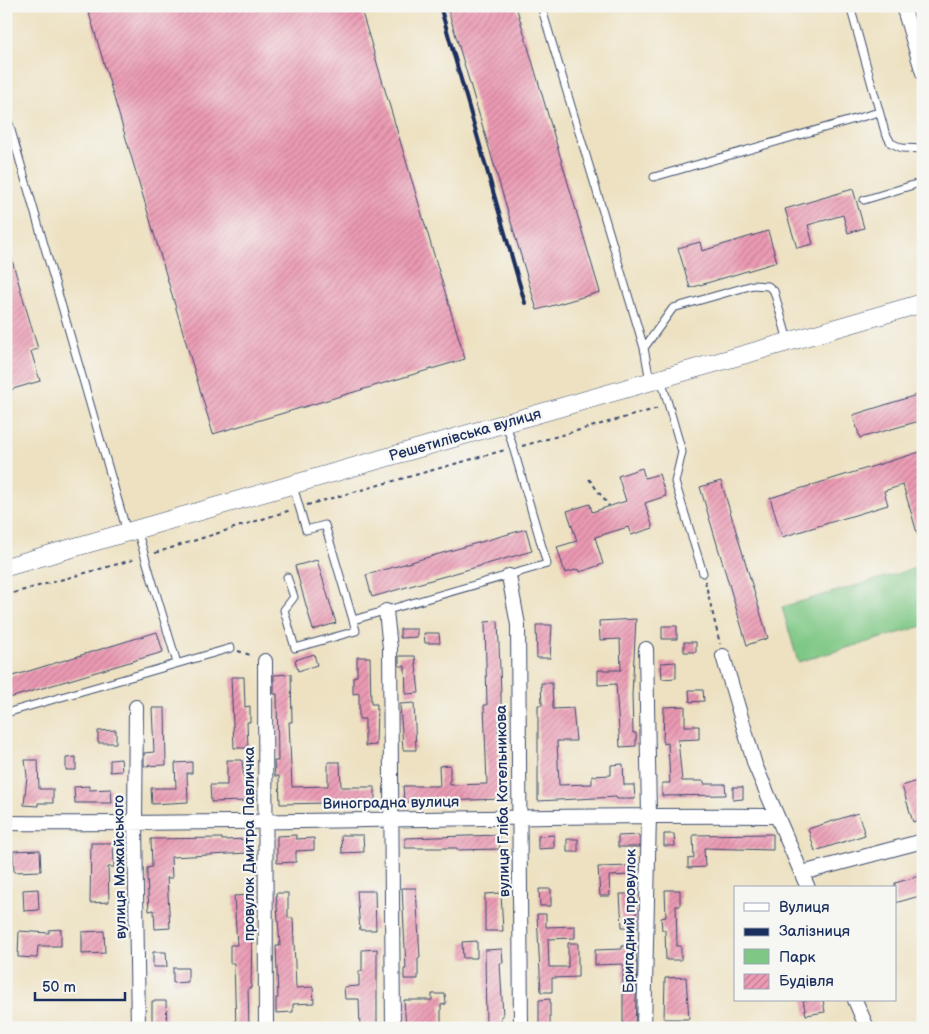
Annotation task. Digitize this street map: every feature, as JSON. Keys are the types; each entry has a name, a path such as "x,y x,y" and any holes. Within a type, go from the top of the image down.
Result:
{"street":[{"path":"903,6 923,73"},
{"name":"Решетилівська вулиця","path":"6,567 923,302"},
{"name":"вулиця Гліба Котельникова","path":"509,576 518,625 521,1028"},
{"path":"386,611 390,648 393,1028"},
{"name":"Бригадний провулок","path":"644,1028 649,815 646,649"},
{"path":"723,656 755,765 807,886"},
{"name":"провулок Дмитра Павличка","path":"266,661 266,1028"},
{"name":"вулиця Можайського","path":"136,707 135,824 138,1028"},
{"name":"Виноградна вулиця","path":"6,823 135,824 392,818 649,815 777,816"},
{"path":"802,873 923,841"},
{"path":"856,1002 867,1028"}],"lane":[{"path":"540,6 644,348 656,380 669,406 682,452 675,482 703,573"},
{"path":"850,6 879,112 891,143 902,148 923,149"},
{"path":"6,112 132,531 145,556 177,663"},
{"path":"654,177 879,112"},
{"path":"864,200 923,182"},
{"path":"644,348 673,308 762,284 774,291 788,342"},
{"path":"353,620 547,564 506,423"},
{"path":"288,577 294,597 284,610 295,648 356,631 324,525 306,530 293,484"},
{"path":"6,713 231,648"}],"path":[{"path":"6,595 145,556 299,507 669,406"},
{"path":"589,479 609,506"},
{"path":"703,573 723,656"},
{"path":"231,648 266,661"}],"green space":[{"path":"923,566 923,626 798,662 782,607"}],"building":[{"path":"87,6 360,6 465,359 213,434"},
{"path":"447,6 516,6 600,292 537,310"},
{"path":"853,189 864,228 848,233 843,215 808,225 813,244 797,248 785,209"},
{"path":"768,231 777,262 690,288 678,248 700,242 702,251"},
{"path":"9,250 38,349 31,351 40,381 6,391 6,251"},
{"path":"923,393 923,420 860,438 853,415"},
{"path":"923,451 923,543 920,543 903,485 884,491 888,505 782,537 770,498"},
{"path":"642,468 645,478 659,474 666,496 645,503 653,528 631,535 628,527 595,537 603,564 580,572 579,569 565,573 557,547 577,541 567,511 590,504 592,512 626,501 618,476"},
{"path":"721,481 768,638 747,645 700,487"},
{"path":"526,529 532,551 372,597 366,575"},
{"path":"317,560 336,623 313,630 295,566"},
{"path":"636,619 632,695 633,733 636,733 636,746 620,747 616,684 598,685 598,670 621,670 620,639 600,640 599,621"},
{"path":"498,621 501,721 498,721 500,783 502,783 503,799 404,802 403,786 440,786 439,766 450,765 450,785 487,784 484,705 487,705 485,622"},
{"path":"536,625 552,625 550,658 537,658"},
{"path":"662,626 677,626 677,639 662,639"},
{"path":"400,629 417,629 417,637 400,638"},
{"path":"157,632 163,652 6,699 6,678"},
{"path":"424,633 439,633 440,643 425,643"},
{"path":"684,642 696,642 696,652 684,652"},
{"path":"314,654 317,665 298,671 295,660"},
{"path":"399,656 415,656 419,693 406,694 405,666 399,666"},
{"path":"357,657 370,657 371,704 377,704 376,745 365,746 365,719 359,719 359,693 353,694 353,677 357,676"},
{"path":"676,662 676,678 662,679 661,663"},
{"path":"291,674 292,722 289,722 292,787 328,786 328,762 340,762 341,787 375,787 375,802 280,804 279,776 275,776 274,761 278,761 277,694 274,694 274,675"},
{"path":"231,677 244,677 245,707 250,706 250,722 247,722 248,748 234,748"},
{"path":"541,683 552,683 553,709 573,708 576,741 557,741 559,785 592,784 592,776 611,775 611,765 623,764 624,785 634,785 635,799 617,799 616,797 538,801 538,705 542,705"},
{"path":"689,690 703,690 704,701 690,702"},
{"path":"414,703 416,750 403,750 400,704"},
{"path":"685,706 685,726 699,726 699,739 678,740 682,781 704,781 704,784 725,784 726,795 662,796 662,783 670,783 668,743 663,744 664,707"},
{"path":"152,708 165,708 166,765 144,766 144,753 154,752"},
{"path":"116,730 116,743 98,743 98,731"},
{"path":"76,757 76,770 66,770 66,758"},
{"path":"121,759 122,771 110,772 110,760"},
{"path":"25,760 38,760 39,789 53,789 53,803 38,803 38,806 24,805 27,776"},
{"path":"227,760 242,760 246,801 211,802 210,785 227,785"},
{"path":"192,762 192,773 187,773 188,802 152,804 151,788 176,788 175,763"},
{"path":"923,779 923,819 913,822 902,786"},
{"path":"89,786 89,790 111,789 112,803 75,803 74,787"},
{"path":"733,787 743,787 743,799 733,800"},
{"path":"858,813 865,835 815,851 808,829"},
{"path":"664,834 674,834 675,846 664,846"},
{"path":"773,834 773,850 704,848 705,867 688,868 688,859 694,858 693,835"},
{"path":"296,835 296,839 314,838 314,850 296,851 296,862 277,863 277,836"},
{"path":"341,835 363,835 364,852 342,853"},
{"path":"499,835 500,849 405,848 405,838"},
{"path":"554,835 554,848 538,849 538,836"},
{"path":"639,835 640,847 618,847 618,836"},
{"path":"222,838 222,840 248,839 248,853 171,857 172,878 167,878 170,928 155,929 154,910 149,911 147,878 147,868 152,867 151,839"},
{"path":"567,839 578,839 578,852 567,852"},
{"path":"91,843 113,843 114,867 108,867 109,902 90,903"},
{"path":"40,850 41,871 14,872 13,851"},
{"path":"630,866 630,875 609,876 610,896 600,896 598,867"},
{"path":"923,875 923,895 896,903 895,883"},
{"path":"402,888 416,888 420,958 418,958 418,979 404,979 404,969 406,969"},
{"path":"38,889 39,910 24,911 23,890"},
{"path":"539,889 551,889 551,906 540,906"},
{"path":"665,890 680,890 680,906 676,906 677,946 681,946 681,960 666,960 665,930 662,930 661,918 666,917"},
{"path":"357,891 375,891 376,930 360,930"},
{"path":"276,893 288,893 288,918 293,918 296,988 313,987 314,1003 293,1004 293,1012 276,1013 276,998 278,998 276,946 280,946"},
{"path":"501,893 503,931 485,931 485,894"},
{"path":"620,894 635,894 637,927 622,927"},
{"path":"250,895 252,930 251,988 248,988 249,1028 236,1028 234,963 230,963 230,945 237,945 234,896"},
{"path":"537,914 546,914 546,927 575,926 575,938 548,939 549,967 568,967 568,943 578,943 578,977 552,978 552,992 541,992"},
{"path":"61,929 61,946 38,946 37,958 18,957 19,931 49,933 49,930"},
{"path":"104,931 105,953 82,954 82,932"},
{"path":"477,941 477,958 463,958 462,942"},
{"path":"635,945 637,967 635,1028 623,1028 623,964 595,965 595,950 622,949 622,946"},
{"path":"377,949 377,1028 360,1028 359,999 345,999 344,987 359,986 359,971 362,971 362,950"},
{"path":"502,949 503,963 500,963 503,1016 501,1016 501,1028 486,1028 485,950"},
{"path":"153,952 166,952 167,967 153,967"},
{"path":"173,968 188,968 188,982 173,983"},
{"path":"686,977 689,1019 664,1019 665,978"},
{"path":"432,994 445,994 446,1004 441,1005 441,1028 406,1028 404,1000 432,1000"},
{"path":"550,999 550,1028 539,1028 539,1000"},
{"path":"152,1001 166,1001 167,1028 152,1028"},
{"path":"803,1002 823,1002 825,1012 806,1015"}],"railway":[{"path":"440,6 525,303"}]}
